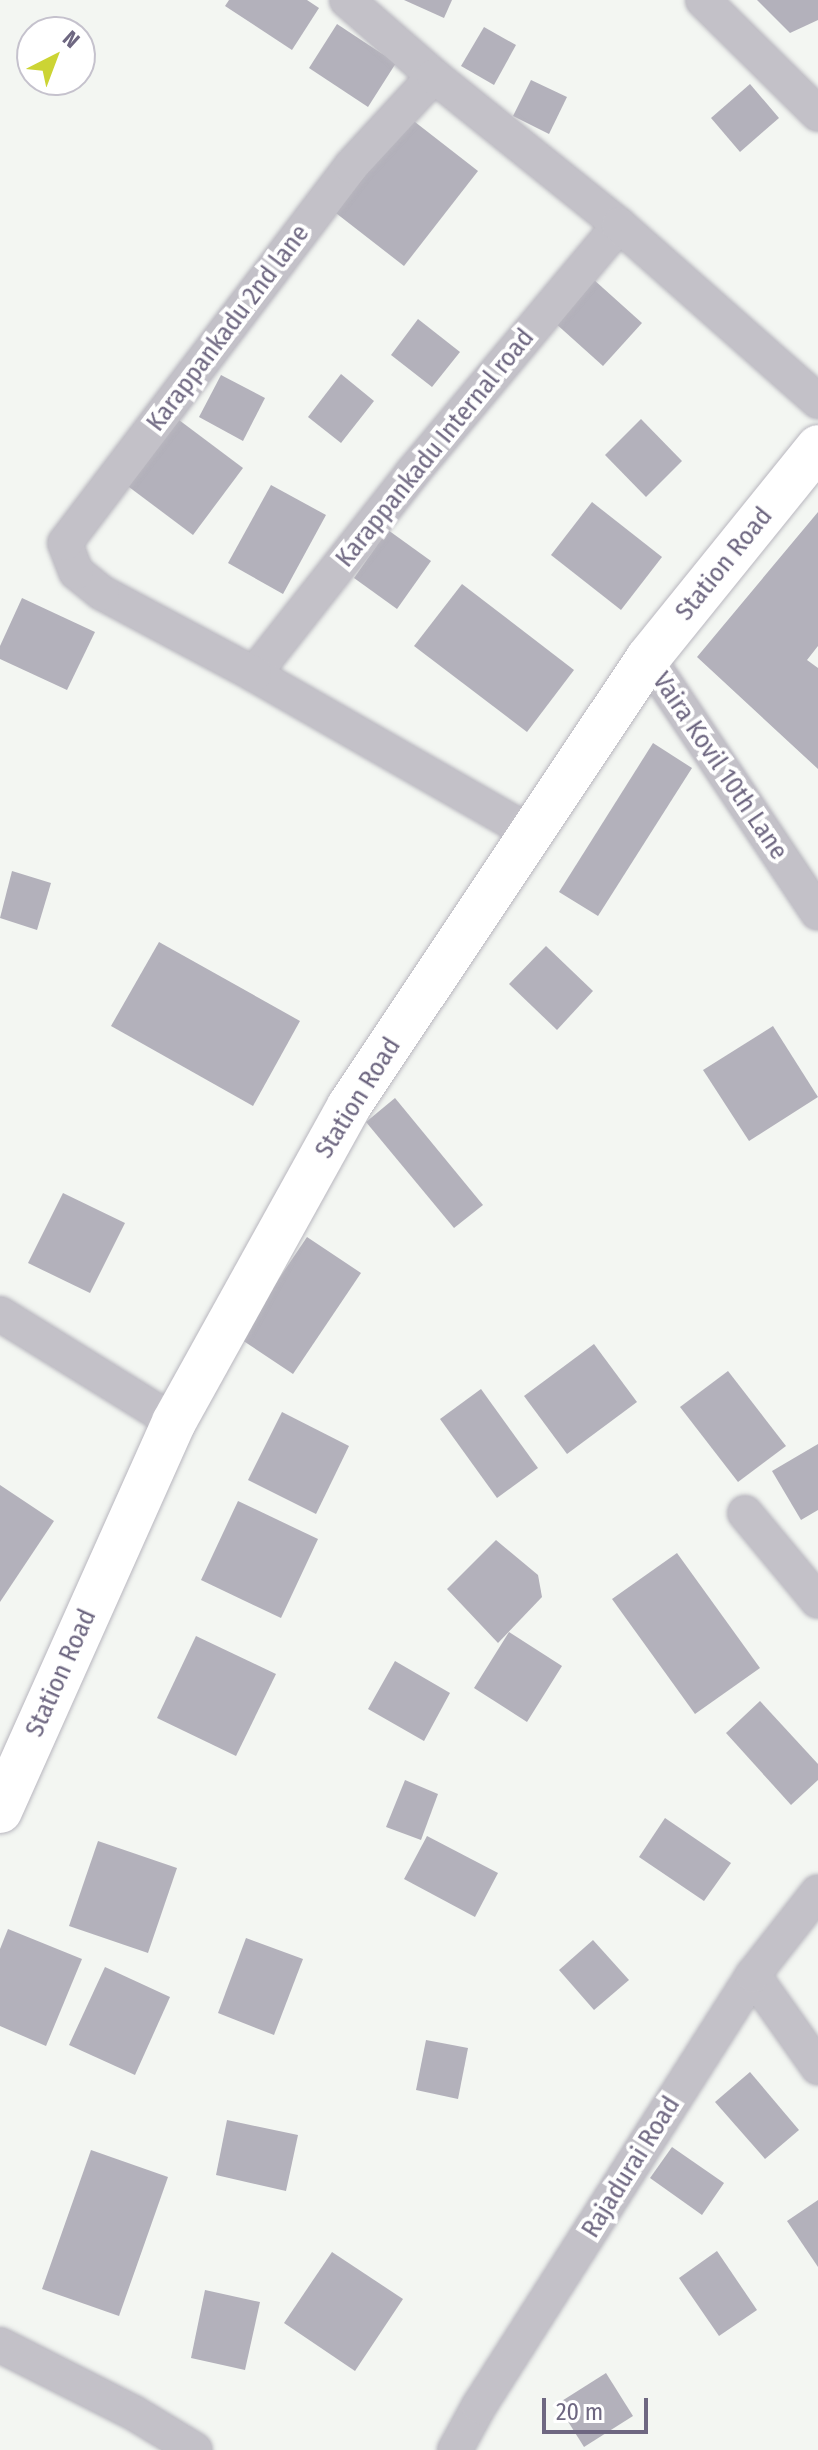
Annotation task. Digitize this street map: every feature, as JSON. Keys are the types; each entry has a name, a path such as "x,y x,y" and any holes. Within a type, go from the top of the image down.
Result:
{"main road":[{"name":"Station Road","path":"0,1811 174,1422 349,1106 648,658 818,447"}],"street":[{"path":"347,0 434,76 619,225 818,401"},
{"path":"703,0 818,114"},
{"name":"Karappankadu 2nd lane","path":"434,76 351,166 65,543 76,572 102,593 254,674 533,834"},
{"name":"Karappankadu Internal road","path":"254,674 412,473 619,225"},
{"name":"Vaira Kovil 10th Lane","path":"648,658 818,913"},
{"path":"0,1314 174,1422"},
{"path":"745,1513 818,1601"},
{"name":"Rajadurai Road","path":"455,2450 479,2406 753,1975 818,1892"},
{"path":"753,1975 818,2067"},
{"path":"0,2345 134,2413 195,2450"}],"building":[{"path":"229,0 307,0 319,8 292,50 225,6"},
{"path":"404,0 452,0 444,18"},
{"path":"757,0 818,0 818,20 790,33"},
{"path":"337,24 396,63 368,107 309,68"},
{"path":"484,27 516,45 494,85 461,66"},
{"path":"531,80 567,97 549,134 513,116"},
{"path":"750,84 779,118 740,152 711,118"},
{"path":"406,115 478,171 404,266 332,210"},
{"path":"593,279 642,323 603,366 554,322"},
{"path":"418,319 460,352 432,387 391,355"},
{"path":"341,374 374,401 341,443 308,417"},
{"path":"221,375 265,398 243,441 199,417"},
{"path":"171,414 243,468 193,535 121,481"},
{"path":"641,419 682,461 646,497 605,455"},
{"path":"271,485 326,515 283,594 228,563"},
{"path":"592,502 662,557 621,610 551,555"},
{"path":"818,512 818,646 807,660 818,668 818,769 697,657"},
{"path":"388,530 431,561 397,609 354,578"},
{"path":"462,584 574,670 527,732 414,646"},
{"path":"22,598 95,632 67,690 0,659 0,646"},
{"path":"653,743 692,768 598,916 559,892"},
{"path":"12,871 51,883 37,930 0,918"},
{"path":"159,942 300,1021 253,1106 111,1026"},
{"path":"546,946 593,991 557,1030 509,984"},
{"path":"773,1026 818,1097 749,1141 703,1070"},
{"path":"395,1098 483,1205 454,1228 366,1122"},
{"path":"63,1193 125,1223 90,1293 28,1263"},
{"path":"307,1237 361,1273 293,1374 239,1338"},
{"path":"594,1344 637,1402 567,1454 524,1396"},
{"path":"728,1371 786,1446 738,1482 680,1407"},
{"path":"481,1389 538,1468 497,1498 440,1419"},
{"path":"282,1412 349,1446 316,1514 248,1480"},
{"path":"818,1444 818,1510 801,1520 772,1471"},
{"path":"0,1485 54,1521 0,1602"},
{"path":"238,1501 318,1539 281,1618 201,1580"},
{"path":"496,1540 538,1575 542,1597 498,1643 447,1589"},
{"path":"677,1553 760,1668 695,1714 612,1599"},
{"path":"509,1632 562,1666 527,1722 474,1688"},
{"path":"196,1636 276,1674 236,1756 157,1718"},
{"path":"395,1661 450,1693 424,1741 368,1709"},
{"path":"760,1701 818,1764 818,1780 791,1805 726,1733"},
{"path":"405,1780 438,1794 421,1840 386,1827"},
{"path":"665,1818 731,1863 704,1901 639,1857"},
{"path":"427,1836 498,1873 475,1917 404,1879"},
{"path":"98,1841 177,1868 148,1953 69,1926"},
{"path":"8,1929 82,1959 46,2046 0,2026 0,1949"},
{"path":"246,1938 303,1959 274,2035 218,2013"},
{"path":"593,1940 629,1980 594,2010 559,1970"},
{"path":"105,1967 170,1997 135,2075 69,2045"},
{"path":"426,2040 468,2048 458,2099 416,2090"},
{"path":"750,2072 799,2130 765,2159 715,2102"},
{"path":"227,2120 298,2135 286,2191 216,2175"},
{"path":"672,2147 724,2183 702,2215 650,2178"},
{"path":"91,2150 168,2177 119,2316 42,2289"},
{"path":"818,2200 818,2267 787,2221"},
{"path":"717,2251 757,2310 719,2336 679,2278"},
{"path":"332,2252 403,2299 355,2371 284,2323"},
{"path":"205,2290 260,2302 245,2370 191,2358"},
{"path":"606,2373 633,2416 584,2447 557,2404"}]}
